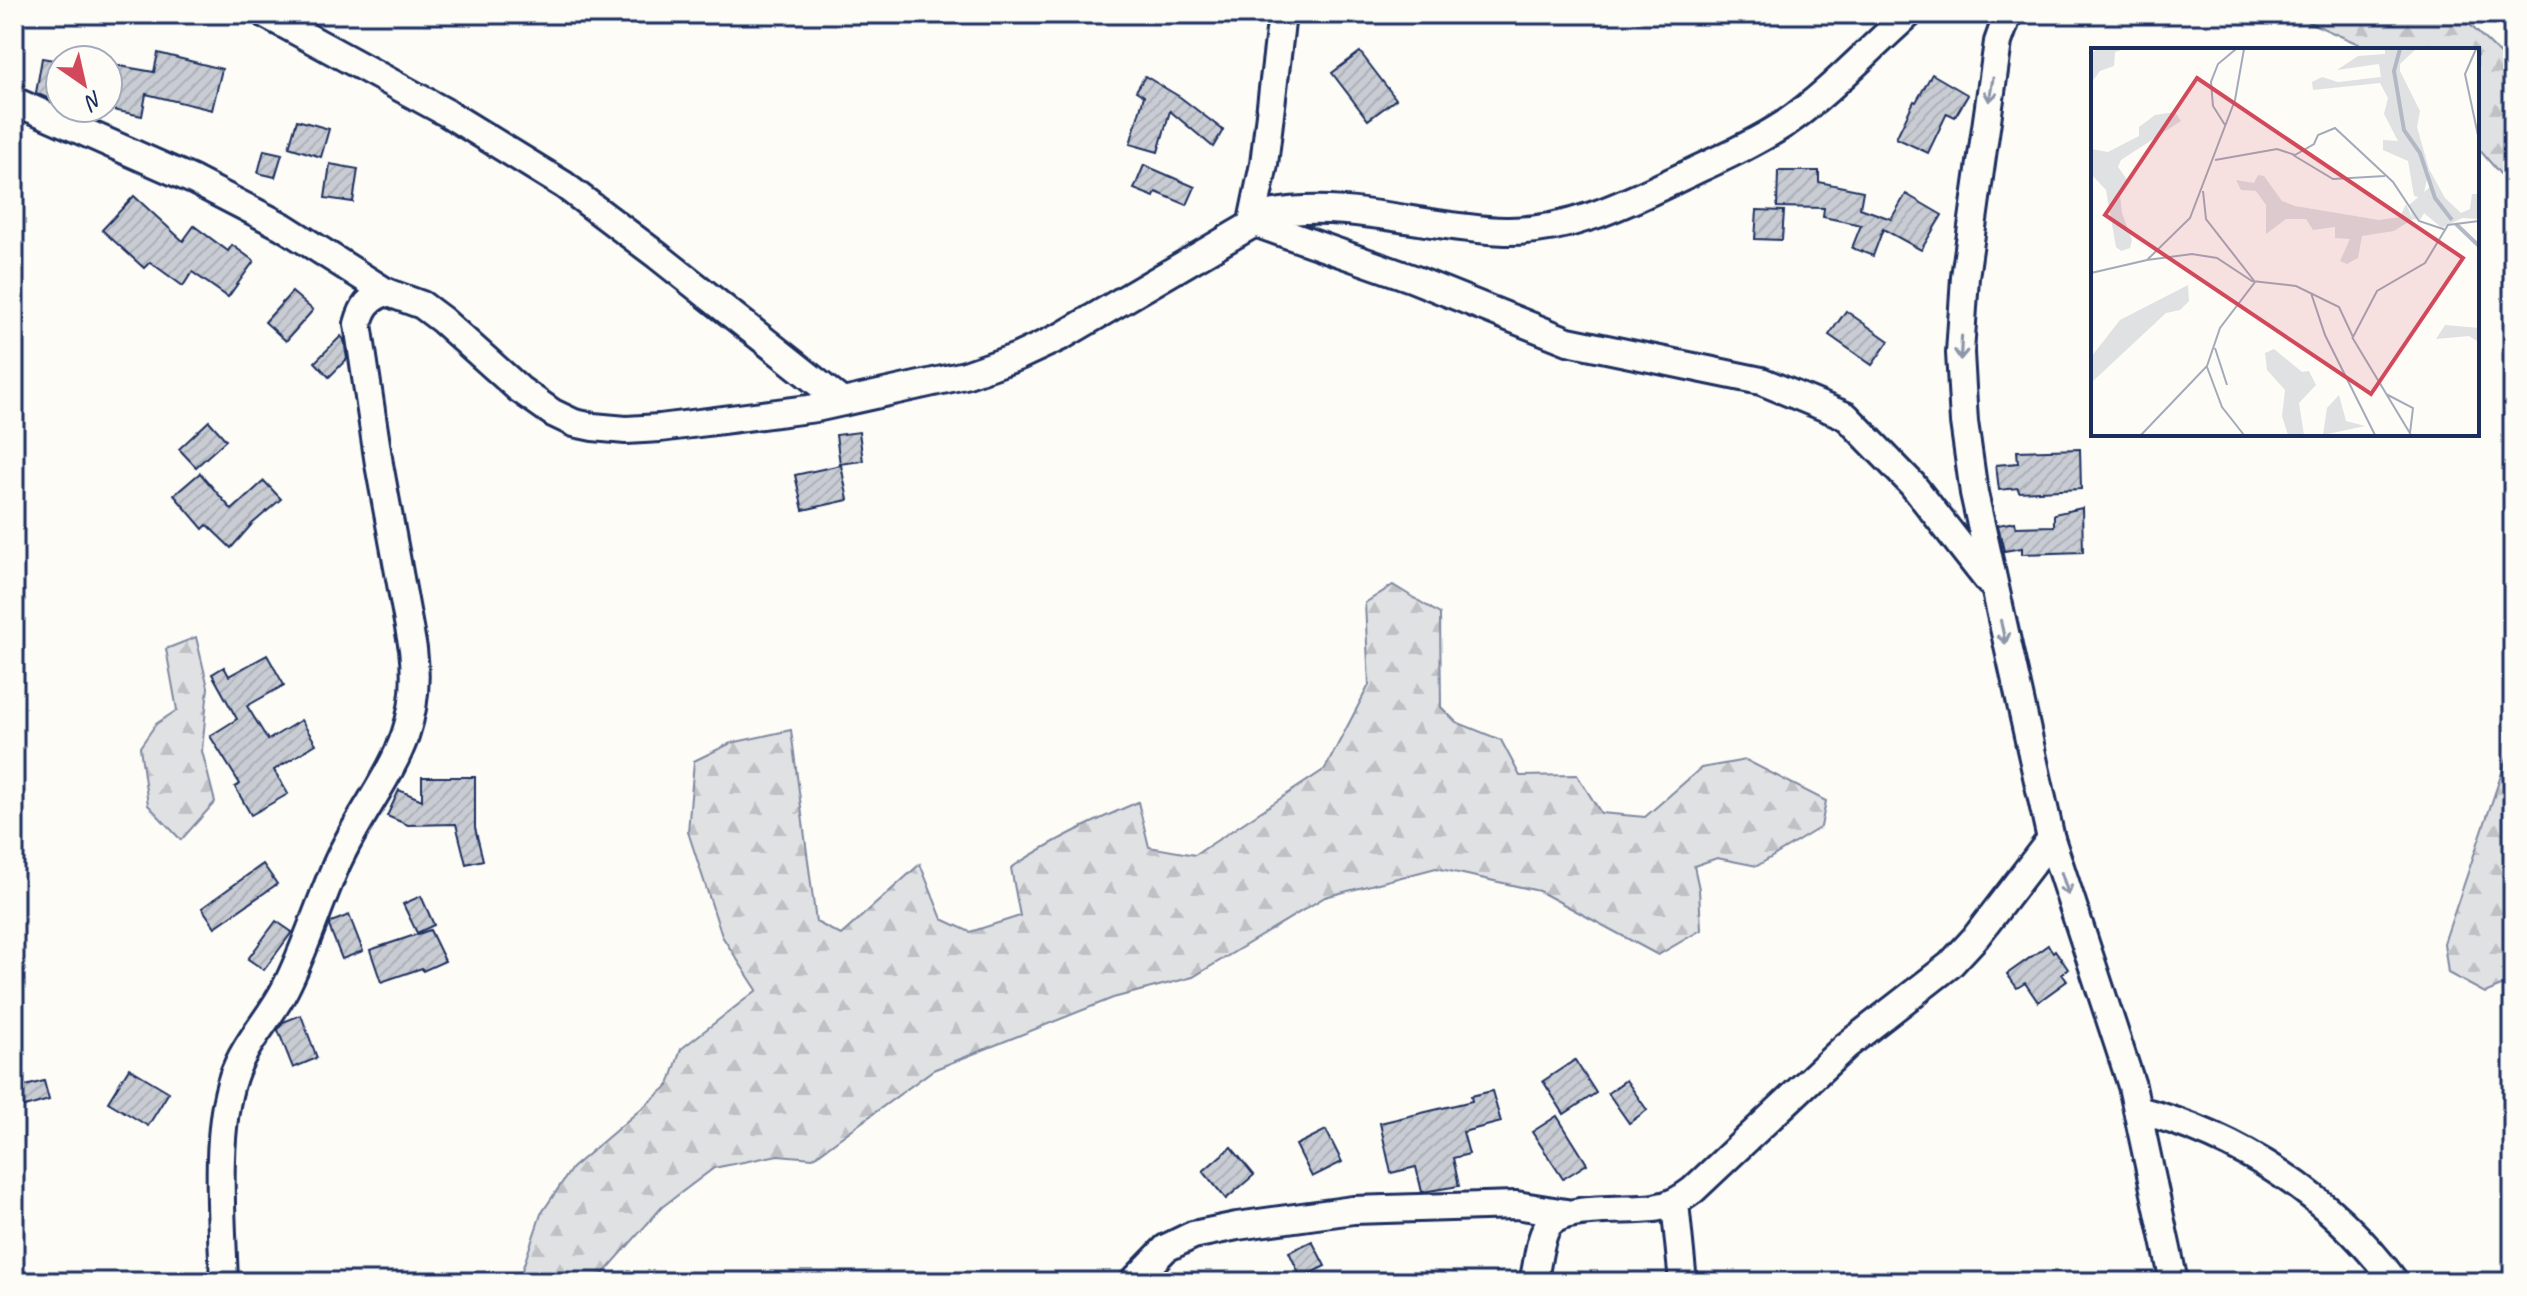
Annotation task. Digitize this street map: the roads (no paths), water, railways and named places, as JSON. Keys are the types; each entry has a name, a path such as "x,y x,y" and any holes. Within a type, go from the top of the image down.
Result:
{"street":[{"path":"265,14 447,113 564,185 842,402"},
{"path":"1252,222 1264,164 1282,14"},
{"path":"14,101 193,180 282,226 386,292 422,305 519,389 553,413 574,423 626,430 649,429 805,410 965,375 1017,357 1112,307 1270,214 1306,210 1494,230 1536,229 1584,220 1752,143 1785,123 1814,101 1909,14"},
{"path":"2008,14 1998,42 1965,277 1960,353 1970,465 1993,586 2051,839 2121,1048 2138,1110 2174,1282"},
{"path":"1252,222 1411,278 1568,341 1761,381 1846,416 1912,484 1993,586"},
{"path":"224,1282 224,1119 234,1074 250,1041 289,982 345,845 398,755 410,726 415,700 413,649 379,464 358,324 370,298 386,292"},
{"path":"1133,1282 1166,1248 1193,1235 1237,1226 1353,1210 1516,1205 1566,1213 1656,1208 1675,1203 1693,1190 1846,1046 1950,965 1975,938 2051,839"},
{"path":"2138,1110 2176,1119 2222,1138 2258,1158 2337,1218 2373,1253 2395,1282"},
{"path":"1675,1203 1683,1282"},
{"path":"1533,1282 1543,1234 1548,1224 1566,1213"}]}
